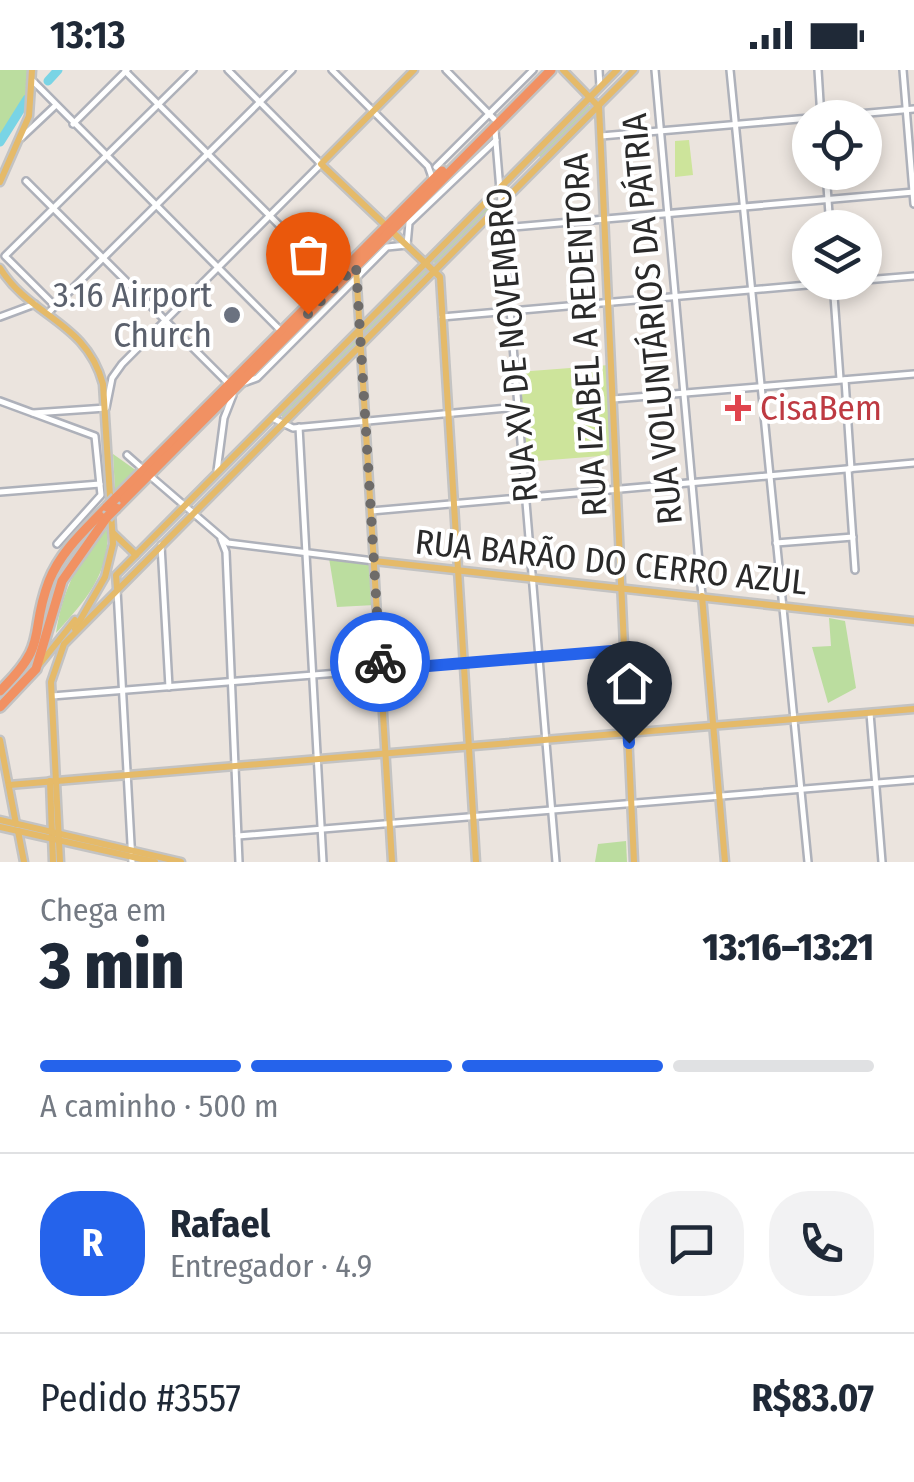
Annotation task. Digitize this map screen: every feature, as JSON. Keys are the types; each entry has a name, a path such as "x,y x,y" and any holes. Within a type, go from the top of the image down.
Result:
{"highway":[{"path":"408,214 542,70"},
{"path":"234,385 433,180 436,167 551,70"},
{"path":"0,691 34,653 54,570 146,472 356,266 389,224 428,204"},
{"path":"0,708 36,669 62,581 111,508"}],"main road":[{"path":"0,182 31,109 32,70"},
{"path":"414,70 321,164 389,224 440,280 476,862"},
{"path":"562,70 598,106"},
{"path":"117,589 116,576 617,70"},
{"path":"71,635 634,70"},
{"name":"RUA IZABEL A REDENTORA","path":"598,106 634,862"},
{"path":"585,120 594,118 601,132"},
{"path":"533,155 541,163"},
{"path":"356,266 392,862"},
{"path":"0,268 35,304 80,338 91,353 106,408 113,533 110,564 53,665 56,862"},
{"path":"113,533 140,565"},
{"name":"RUA BARÃO DO CERRO AZUL","path":"374,561 914,620"},
{"name":"RUA VOLUNTÁRIOS DA PÁTRIA","path":"702,596 725,862"},
{"path":"36,669 89,604"},
{"path":"9,785 914,709"},
{"path":"0,740 24,862"},
{"path":"0,824 155,862"},
{"path":"132,856 180,862"}],"street":[{"path":"55,306 5,256 192,70"},
{"path":"33,413 106,408 117,370 321,164 228,70"},
{"path":"48,313 292,70"},
{"path":"332,70 436,167"},
{"path":"446,70 492,120 533,70"},
{"path":"599,70 600,87"},
{"name":"RUA VOLUNTÁRIOS DA PÁTRIA","path":"655,70 702,596"},
{"path":"730,70 808,862"},
{"path":"818,70 821,100"},
{"path":"903,70 910,109 914,204"},
{"path":"73,124 126,71 334,280"},
{"path":"34,81 282,332"},
{"path":"20,140 55,106"},
{"path":"882,112 910,109"},
{"name":"RUA XV DE NOVEMBRO","path":"492,120 556,862"},
{"path":"601,132 792,120"},
{"path":"234,385 257,378 388,247 408,245 408,226 496,140"},
{"path":"26,181 234,385"},
{"path":"827,190 829,210"},
{"path":"502,228 914,192"},
{"path":"882,279 914,276"},
{"path":"442,317 792,287"},
{"path":"835,300 855,570"},
{"path":"0,318 35,304"},
{"path":"614,400 914,374"},
{"path":"216,474 224,418 234,385"},
{"path":"0,401 95,436 101,494 57,544"},
{"path":"272,418 280,424 299,427 518,407"},
{"path":"63,411 64,424"},
{"path":"299,427 323,862"},
{"name":"RUA BARÃO DO CERRO AZUL","path":"128,456 221,539 236,545 374,561"},
{"path":"371,511 914,464"},
{"path":"0,492 100,484"},
{"path":"776,543 853,537"},
{"path":"221,539 226,554 238,862"},
{"path":"161,544 169,687"},
{"path":"226,554 236,545"},
{"path":"117,589 132,856"},
{"path":"52,696 624,650"},
{"path":"870,713 882,862"},
{"path":"238,836 914,780"}],"green space":[{"path":"0,70 29,70 28,92 0,135"},
{"path":"588,104 593,109 543,160 538,155"},
{"path":"689,140 693,175 675,177 675,141"},
{"path":"490,203 493,207 436,264 432,261"},
{"path":"425,267 430,271 364,338 362,330"},
{"path":"356,337 359,343 283,418 280,414"},
{"path":"609,365 613,455 525,462 518,372"},
{"path":"113,454 137,471 115,490"},
{"path":"108,528 105,560 94,586 56,633 73,576"},
{"path":"329,558 372,563 375,605 337,607"},
{"path":"829,618 845,621 856,688 828,703 812,647 831,646"},
{"path":"626,841 627,862 595,862 598,844"}],"waterway":[{"path":"48,81 58,70"},
{"path":"0,142 27,99"}],"way so far":[{"path":"308,314 356,266 380,662"}],"place":[{"name":"3.16 Airport Church","path":"232,315"},
{"name":"CisaBem","path":"738,408"}],"route":[{"path":"380,662 380,670 624,650 629,743"}]}
